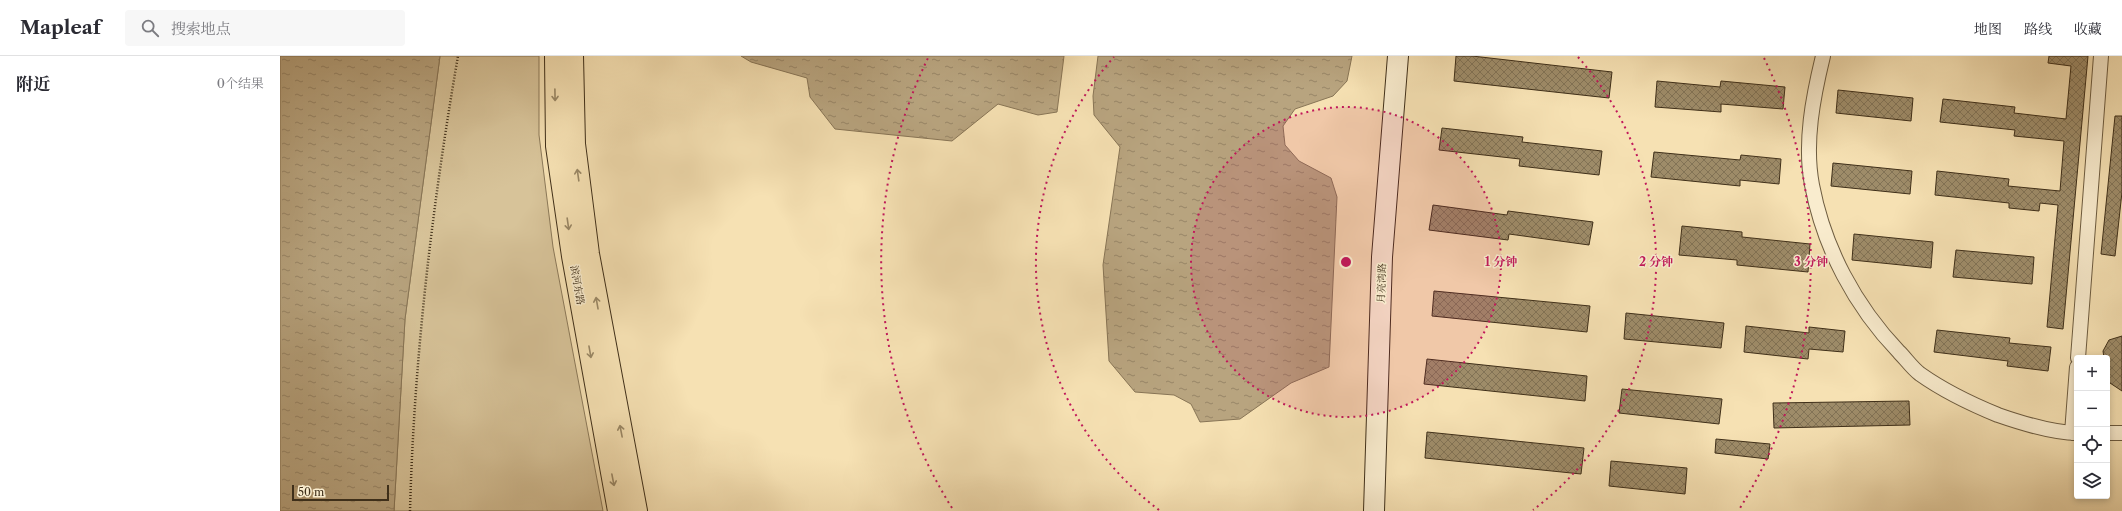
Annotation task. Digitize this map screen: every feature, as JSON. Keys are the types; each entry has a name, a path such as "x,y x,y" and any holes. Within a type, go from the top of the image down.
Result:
{"main road":[{"name":"滨河东路","path":"556,56 557,146 573,256 619,511"},
{"name":"滨河东路","path":"572,56 574,144 588,254 636,511"}],"street":[{"name":"月亮湾路","path":"1374,511 1382,257 1398,56"},
{"path":"1823,56 1817,80 1810,134 1812,184 1824,232 1851,290 1879,331 1919,373 1971,404 2019,423 2074,433"},
{"path":"2078,355 2101,56"},
{"path":"2074,427 2076,391"},
{"path":"2110,433 2122,433"}],"path":[{"path":"410,511 419,358 432,226 445,129 458,56"}],"shaded area":[{"path":"440,56 539,56 539,135 553,247 603,511 394,511 405,319"}],"water":[{"path":"280,56 440,56 405,319 394,511 280,511"},
{"path":"741,56 1064,56 1057,112 1038,115 998,104 952,141 835,129 810,97 807,78 751,62"},
{"path":"1098,56 1352,56 1347,81 1333,96 1295,109 1283,126 1285,145 1299,161 1331,178 1337,197 1329,367 1291,383 1240,419 1200,422 1191,404 1174,395 1135,392 1109,361 1103,265 1120,147 1094,115 1093,96"}],"building":[{"path":"1456,56 1472,56 1612,72 1609,98 1454,81"},
{"path":"2049,56 2088,56 2063,329 2047,327 2058,205 2040,203 2039,211 2009,208 2009,203 1935,195 1937,171 2009,179 2008,186 2060,191 2064,141 2014,136 2015,130 1940,122 1943,99 2015,107 2014,113 2066,119 2071,66 2048,63"},
{"path":"1657,81 1720,87 1721,81 1785,87 1783,109 1721,104 1721,112 1655,107"},
{"path":"1838,90 1913,98 1911,121 1836,113"},
{"path":"2115,116 2122,116 2122,192 2115,256 2101,254"},
{"path":"1442,128 1523,137 1522,142 1602,151 1599,175 1519,166 1520,159 1439,150"},
{"path":"1654,152 1740,160 1741,155 1781,159 1779,184 1740,180 1740,186 1651,177"},
{"path":"1833,163 1912,171 1910,194 1831,186"},
{"path":"1433,205 1507,215 1508,211 1593,222 1589,245 1509,234 1508,240 1429,230"},
{"path":"1682,226 1742,232 1742,237 1810,244 1808,272 1737,265 1737,260 1679,255"},
{"path":"1854,234 1933,242 1931,268 1852,260"},
{"path":"1956,250 2034,257 2032,284 1953,277"},
{"path":"1434,291 1590,306 1587,332 1432,316"},
{"path":"1626,313 1724,323 1721,348 1624,339"},
{"path":"1746,326 1809,333 1809,327 1845,331 1843,352 1809,349 1808,359 1744,352"},
{"path":"1937,330 2010,338 2009,343 2051,347 2048,371 2007,366 2008,361 1934,352"},
{"path":"2122,336 2122,391 2110,383 2110,355 2104,355 2103,351 2109,340"},
{"path":"1427,359 1587,376 1585,401 1424,384"},
{"path":"1622,389 1722,399 1719,424 1619,413"},
{"path":"1909,401 1910,425 1774,428 1773,403"},
{"path":"1427,432 1584,448 1581,474 1425,458"},
{"path":"1716,439 1770,444 1768,459 1715,453"},
{"path":"1611,461 1687,468 1685,494 1609,486"}]}
